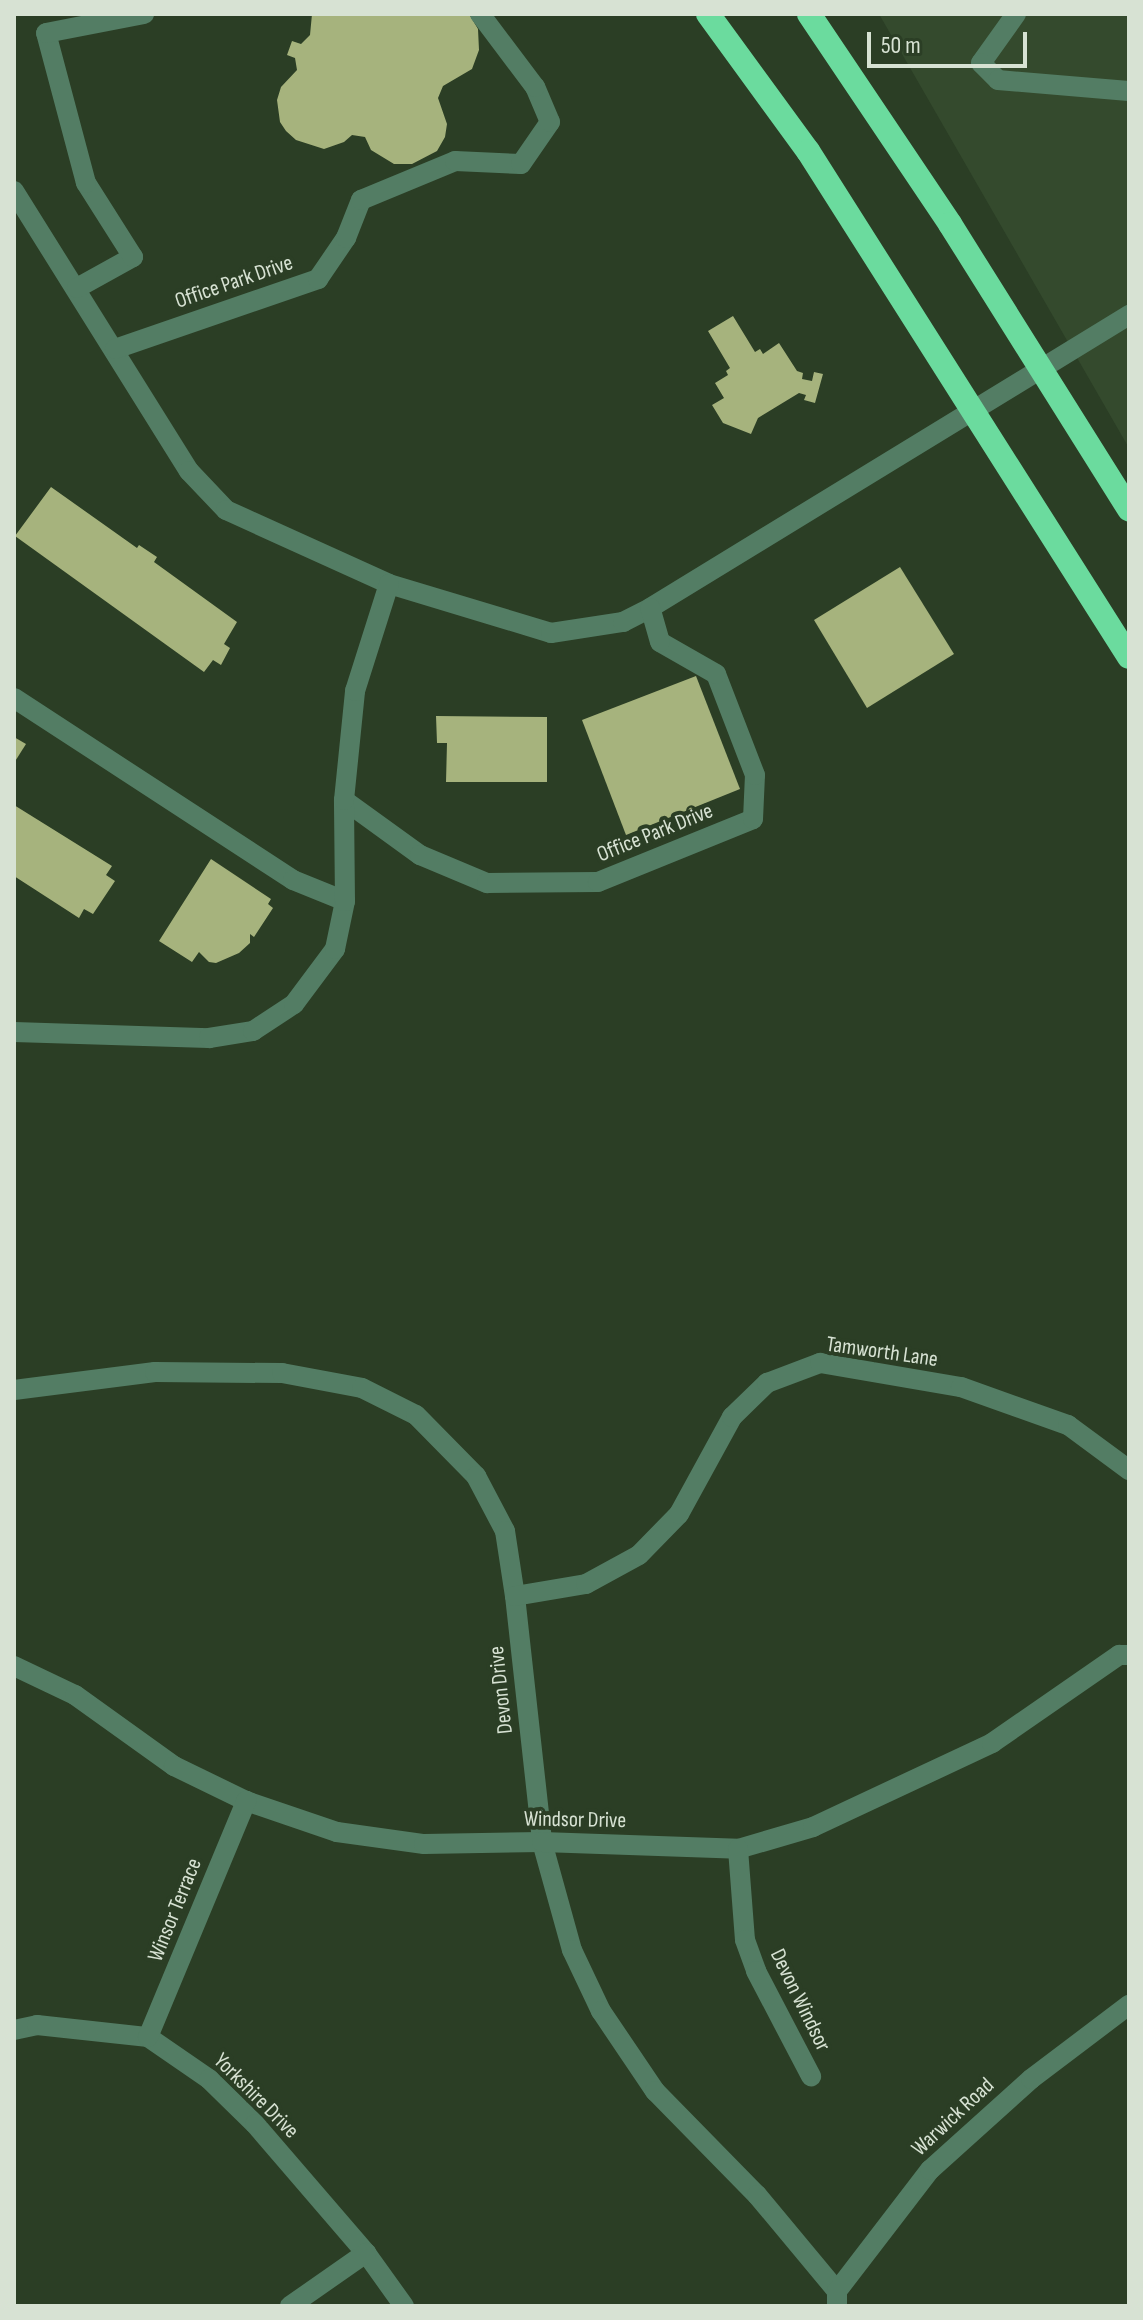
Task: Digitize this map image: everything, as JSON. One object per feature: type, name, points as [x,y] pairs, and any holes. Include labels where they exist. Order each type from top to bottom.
[{"type":"highway","points":[[708,14],[808,151],[950,373],[970,412],[1129,657]]},
{"type":"highway","points":[[809,14],[950,224],[1129,509]]},
{"type":"street","points":[[77,288],[133,257],[86,183],[46,33],[144,14]]},
{"type":"street","name":"Office Park Drive","points":[[115,349],[318,279],[346,238],[361,200],[455,161],[521,164],[550,122],[535,87],[480,14]]},
{"type":"street","points":[[1016,14],[981,63],[998,80],[1129,91]]},
{"type":"street","points":[[14,191],[189,471],[226,510],[389,584],[551,633],[623,622],[650,608],[1129,315]]},
{"type":"street","points":[[14,1032],[209,1038],[253,1031],[294,1004],[335,949],[345,901],[344,800],[355,691],[389,584]]},
{"type":"street","name":"Office Park Drive","points":[[344,800],[420,855],[487,883],[598,882],[753,819],[755,775],[716,674],[660,642],[650,608]]},
{"type":"street","points":[[14,698],[293,880],[345,901]]},
{"type":"street","name":"Tamworth Lane","points":[[515,1596],[586,1584],[639,1555],[679,1514],[732,1417],[767,1383],[820,1363],[975,1392],[1068,1425],[1129,1470]]},
{"type":"street","name":"Devon Drive","points":[[14,1390],[155,1372],[282,1373],[362,1388],[416,1415],[476,1476],[505,1531],[542,1842],[572,1950],[601,2011],[655,2091],[757,2195],[837,2299]]},
{"type":"street","name":"Windsor Drive","points":[[14,1666],[75,1695],[174,1766],[246,1801],[337,1832],[424,1844],[542,1842],[738,1849],[813,1827],[992,1743],[1119,1655],[1129,1655]]},
{"type":"street","name":"Winsor Terrace","points":[[148,2037],[246,1801]]},
{"type":"street","name":"Devon Windsor","points":[[738,1849],[745,1940],[756,1971],[811,2076]]},
{"type":"street","name":"Warwick Road","points":[[837,2299],[930,2170],[1031,2079],[1129,2005]]},
{"type":"street","name":"Yorkshire Drive","points":[[14,2030],[37,2025],[148,2037],[209,2079],[255,2124],[366,2253],[404,2306]]},
{"type":"street","points":[[290,2306],[366,2253]]},
{"type":"shaded area","points":[[879,14],[1129,14],[1129,448]]},
{"type":"building","points":[[312,14],[469,14],[478,29],[479,50],[472,69],[443,86],[438,98],[447,124],[445,137],[437,151],[412,164],[394,164],[371,150],[365,137],[352,135],[344,142],[324,149],[296,140],[286,131],[280,122],[277,100],[281,87],[297,70],[295,58],[287,55],[292,41],[301,44],[310,35]]},
{"type":"building","points":[[733,316],[755,352],[760,349],[763,354],[779,343],[797,371],[803,373],[802,379],[812,381],[814,372],[823,374],[815,403],[804,400],[806,395],[799,393],[758,418],[751,434],[723,423],[712,405],[724,398],[715,383],[728,375],[726,371],[730,368],[708,331]]},
{"type":"building","points":[[51,487],[137,548],[139,545],[157,557],[154,562],[237,622],[224,644],[230,648],[221,665],[213,660],[204,672],[15,536]]},
{"type":"building","points":[[900,567],[954,654],[867,708],[814,620]]},
{"type":"building","points":[[696,676],[740,789],[626,835],[582,720]]},
{"type":"building","points":[[436,716],[547,717],[547,782],[446,782],[447,743],[437,743]]},
{"type":"building","points":[[14,737],[26,744],[14,763]]},
{"type":"building","points":[[14,805],[112,866],[106,875],[115,881],[93,914],[84,909],[79,918],[14,876]]},
{"type":"building","points":[[211,859],[271,899],[268,904],[273,908],[254,937],[250,934],[250,943],[239,953],[216,963],[209,962],[199,952],[192,962],[159,941]]}]
